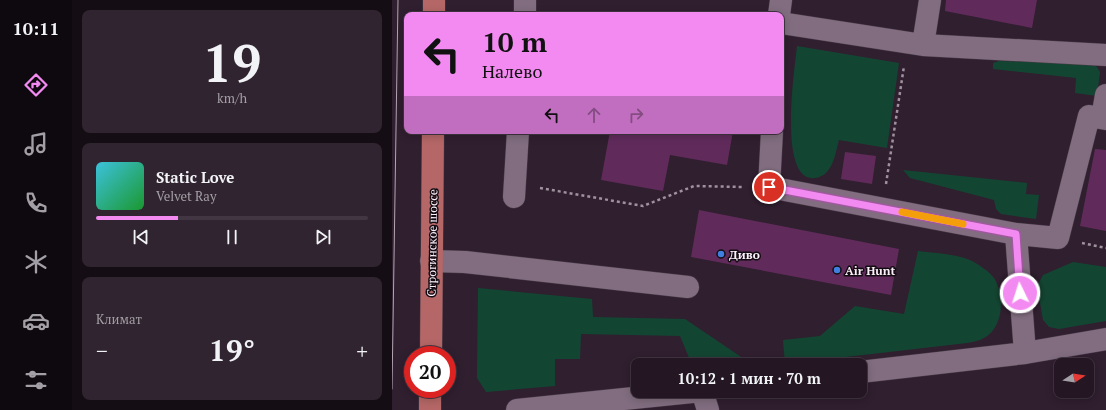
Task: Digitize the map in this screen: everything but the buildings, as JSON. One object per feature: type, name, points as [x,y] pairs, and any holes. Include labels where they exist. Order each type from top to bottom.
[{"type":"main road","points":[[434,0],[434,12]]},
{"type":"main road","name":"Строгинское шоссе","points":[[431,346],[433,134]]},
{"type":"main road","points":[[430,398],[430,410]]},
{"type":"lane","points":[[525,0],[525,12]]},
{"type":"lane","points":[[779,12],[781,0]]},
{"type":"lane","points":[[915,43],[930,0]]},
{"type":"lane","points":[[784,23],[915,43],[1106,55]]},
{"type":"lane","points":[[772,134],[769,187],[1016,234],[1058,238],[1090,116],[1104,118],[1106,95]]},
{"type":"lane","points":[[514,191],[518,134]]},
{"type":"lane","points":[[1016,234],[1025,353]]},
{"type":"lane","points":[[431,261],[466,262],[688,287]]},
{"type":"lane","points":[[867,371],[1025,353],[1106,339]]},
{"type":"lane","points":[[517,410],[636,398]]},
{"type":"lane","points":[[705,398],[708,410]]},
{"type":"path","points":[[883,209],[915,43]]},
{"type":"path","points":[[514,191],[643,206],[694,186],[769,187]]},
{"type":"green space","points":[[797,46],[899,63],[887,148],[839,140],[832,164],[826,173],[815,178],[803,175],[796,162],[792,144],[792,98]]},
{"type":"green space","points":[[999,61],[1091,63],[1097,67],[1100,72],[1097,96],[1075,93],[1076,78],[993,69],[993,63]]},
{"type":"green space","points":[[903,170],[1027,183],[1026,194],[1039,195],[1036,219],[1001,214],[996,209],[994,200],[910,178]]},
{"type":"green space","points":[[918,251],[953,255],[972,261],[992,275],[998,285],[1001,302],[999,319],[991,333],[982,339],[967,343],[837,358],[784,358],[783,340],[820,336],[855,306],[904,314]]},
{"type":"green space","points":[[1073,262],[1106,267],[1106,321],[1059,329],[1049,327],[1043,320],[1037,286],[1043,275]]},
{"type":"green space","points":[[478,288],[592,299],[593,317],[685,319],[743,358],[689,358],[680,336],[581,334],[580,359],[555,359],[555,386],[486,392],[477,378]]},
{"type":"tram line","points":[[392,389],[398,0]]},
{"type":"slow traffic","points":[[902,212],[963,224]]},
{"type":"place","name":"Диво","points":[[721,254]]},
{"type":"place","name":"Air Hunt","points":[[837,270]]},
{"type":"route","points":[[769,187],[1016,234],[1020,293]]}]
